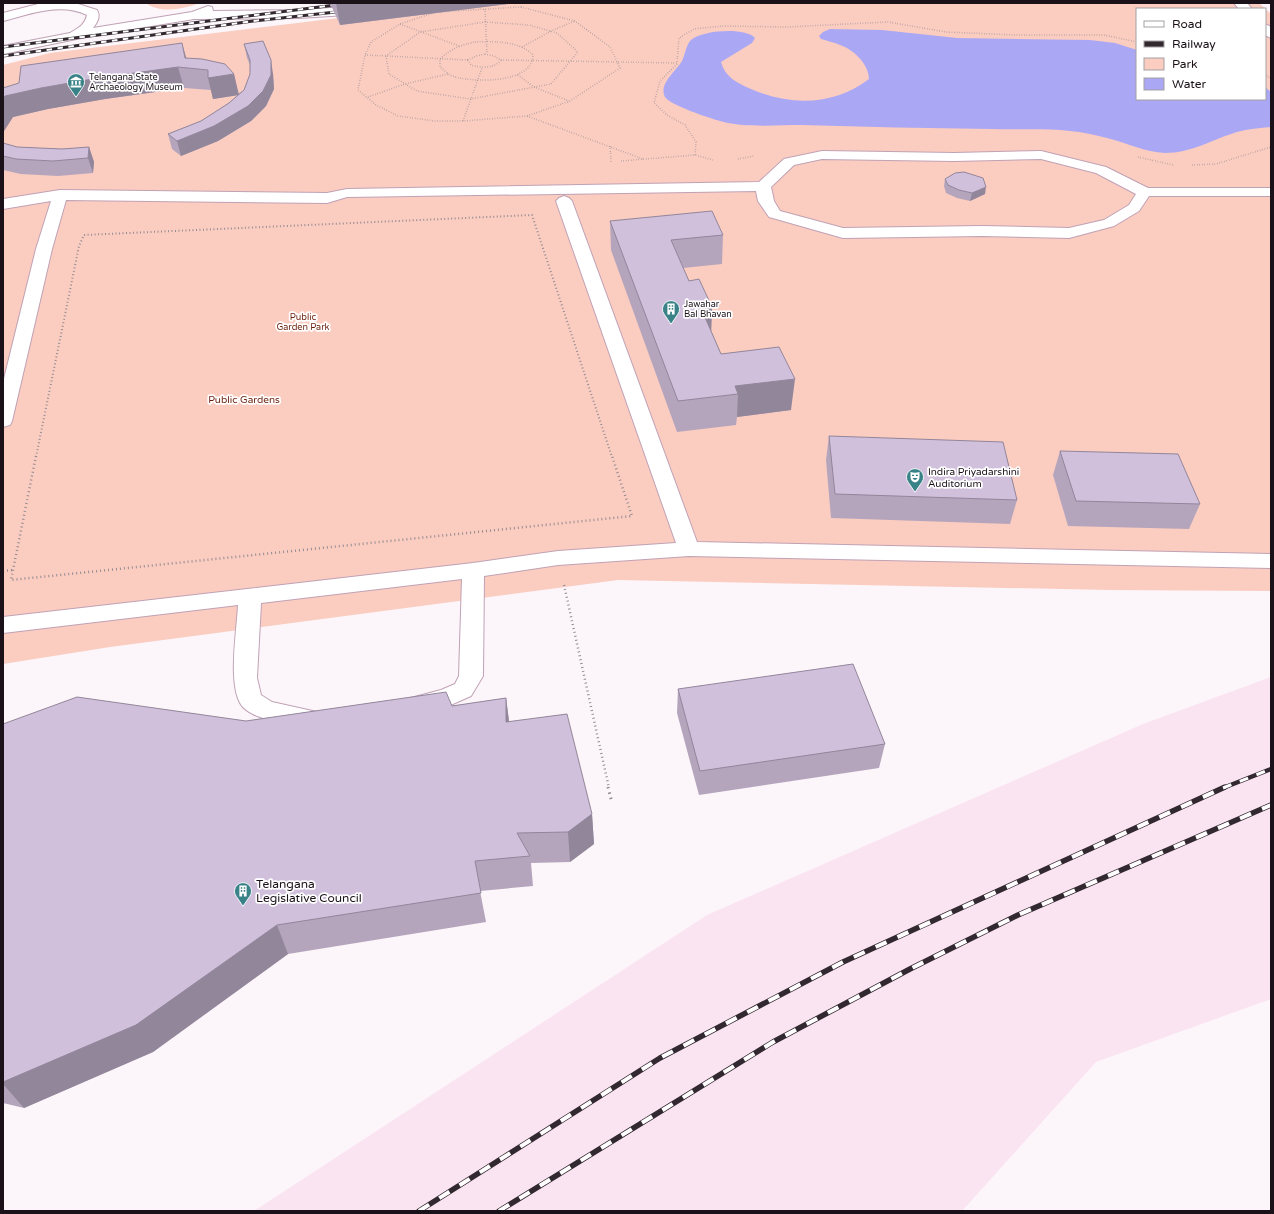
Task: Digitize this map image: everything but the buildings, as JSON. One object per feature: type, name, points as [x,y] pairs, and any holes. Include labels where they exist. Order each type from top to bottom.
[{"type":"main road","points":[[3,17],[58,3]]},
{"type":"main road","points":[[194,15],[226,3]]},
{"type":"main road","points":[[43,7],[64,5],[76,6],[82,7],[93,13],[93,20],[86,29],[73,36]]},
{"type":"main road","points":[[106,9],[126,19],[157,21]]},
{"type":"main road","points":[[3,50],[194,15],[298,14],[374,9]]},
{"type":"main road","points":[[751,201],[765,193],[789,162],[822,155],[954,157],[1041,155],[1101,170],[1145,192],[1271,192]]},
{"type":"main road","points":[[765,193],[774,214],[843,233],[982,231],[1069,233],[1109,223],[1134,208],[1145,192]]},
{"type":"main road","points":[[3,204],[60,195],[327,198],[347,193],[765,193]]},
{"type":"main road","points":[[3,421],[44,249],[60,195]]},
{"type":"main road","points":[[327,198],[345,205],[376,207],[564,201],[727,201]]},
{"type":"main road","points":[[564,201],[689,549]]},
{"type":"main road","points":[[3,625],[473,570],[558,558],[689,549],[1271,560]]},
{"type":"main road","points":[[401,708],[446,698],[463,690],[471,676],[473,570]]},
{"type":"main road","points":[[250,595],[245,678],[251,700],[266,710],[325,723]]},
{"type":"path","points":[[522,7],[575,21],[610,47],[620,68],[570,101],[527,116],[463,121],[435,121],[398,116],[376,105],[358,90],[365,55],[371,42],[400,24],[436,12],[485,9],[522,7]]},
{"type":"path","points":[[485,9],[487,54]]},
{"type":"path","points":[[522,47],[551,31],[575,21]]},
{"type":"path","points":[[485,22],[529,25],[551,31],[557,33],[578,52],[551,84],[470,99],[417,91],[388,74],[386,56],[420,32],[485,22]]},
{"type":"path","points":[[695,155],[696,142],[685,126],[667,115],[654,103],[660,81],[677,63],[679,38],[694,29],[724,26],[793,27],[888,22],[946,32],[1015,35],[1104,35],[1136,42]]},
{"type":"path","points":[[400,24],[460,46]]},
{"type":"path","points":[[486,41],[498,42],[522,47],[531,54],[533,60],[527,70],[518,75],[478,81],[464,79],[448,74],[440,67],[440,59],[447,51],[460,46],[486,41]]},
{"type":"path","points":[[365,55],[468,60],[475,55],[487,54],[497,56],[501,60],[677,63]]},
{"type":"path","points":[[468,60],[471,65],[482,68],[498,64],[501,60]]},
{"type":"path","points":[[463,121],[482,68]]},
{"type":"path","points":[[367,97],[405,84],[448,74]]},
{"type":"path","points":[[518,75],[534,87],[570,101]]},
{"type":"path","points":[[527,116],[643,159]]},
{"type":"path","points":[[611,162],[695,155],[714,160]]},
{"type":"path","points":[[532,215],[632,516],[11,580],[13,570],[79,246],[84,235],[532,215]]},
{"type":"path","points":[[558,558],[612,803]]},
{"type":"path","points":[[3,571],[13,570]]},
{"type":"shaded area","points":[[1271,677],[1271,999],[1096,1062],[962,1211],[254,1211],[707,915],[1143,724]]},
{"type":"green space","points":[[146,3],[200,3],[179,9],[165,9]]},
{"type":"green space","name":"Public Garden Park","points":[[462,3],[1259,3],[1264,8],[1136,8],[1136,100],[1266,100],[1266,9],[1271,14],[1271,591],[1110,590],[618,580],[110,647],[3,664],[3,65],[50,53]]},
{"type":"water","points":[[830,29],[882,30],[957,38],[1090,40],[1115,43],[1136,50],[1136,100],[1266,100],[1266,88],[1271,92],[1271,127],[1241,131],[1184,151],[1165,153],[1143,149],[1093,135],[1060,130],[739,125],[699,114],[674,104],[665,97],[664,87],[666,82],[682,61],[691,40],[704,34],[724,31],[743,32],[755,38],[752,43],[721,62],[725,72],[732,79],[766,95],[796,100],[827,99],[855,88],[869,79],[866,68],[859,58],[845,47],[821,39],[819,36],[823,32]]},
{"type":"railway","points":[[3,47],[351,3]]},
{"type":"railway","points":[[3,56],[253,21],[345,11]]},
{"type":"railway","points":[[1223,788],[1271,769]]},
{"type":"railway","points":[[419,1211],[660,1058],[843,962],[1225,787]]},
{"type":"railway","points":[[499,1211],[773,1042],[910,969],[1018,915],[1271,805]]},
{"type":"place","name":"Telangana State Archaeology Museum","points":[[76,97]]},
{"type":"place","name":"Jawahar Bal Bhavan","points":[[671,324]]},
{"type":"place","name":"Indira Priyadarshini Auditorium","points":[[915,492]]},
{"type":"place","name":"Telangana Legislative Council","points":[[243,906]]},
{"type":"park label","name":"Public Gardens","points":[[244,399]]}]
